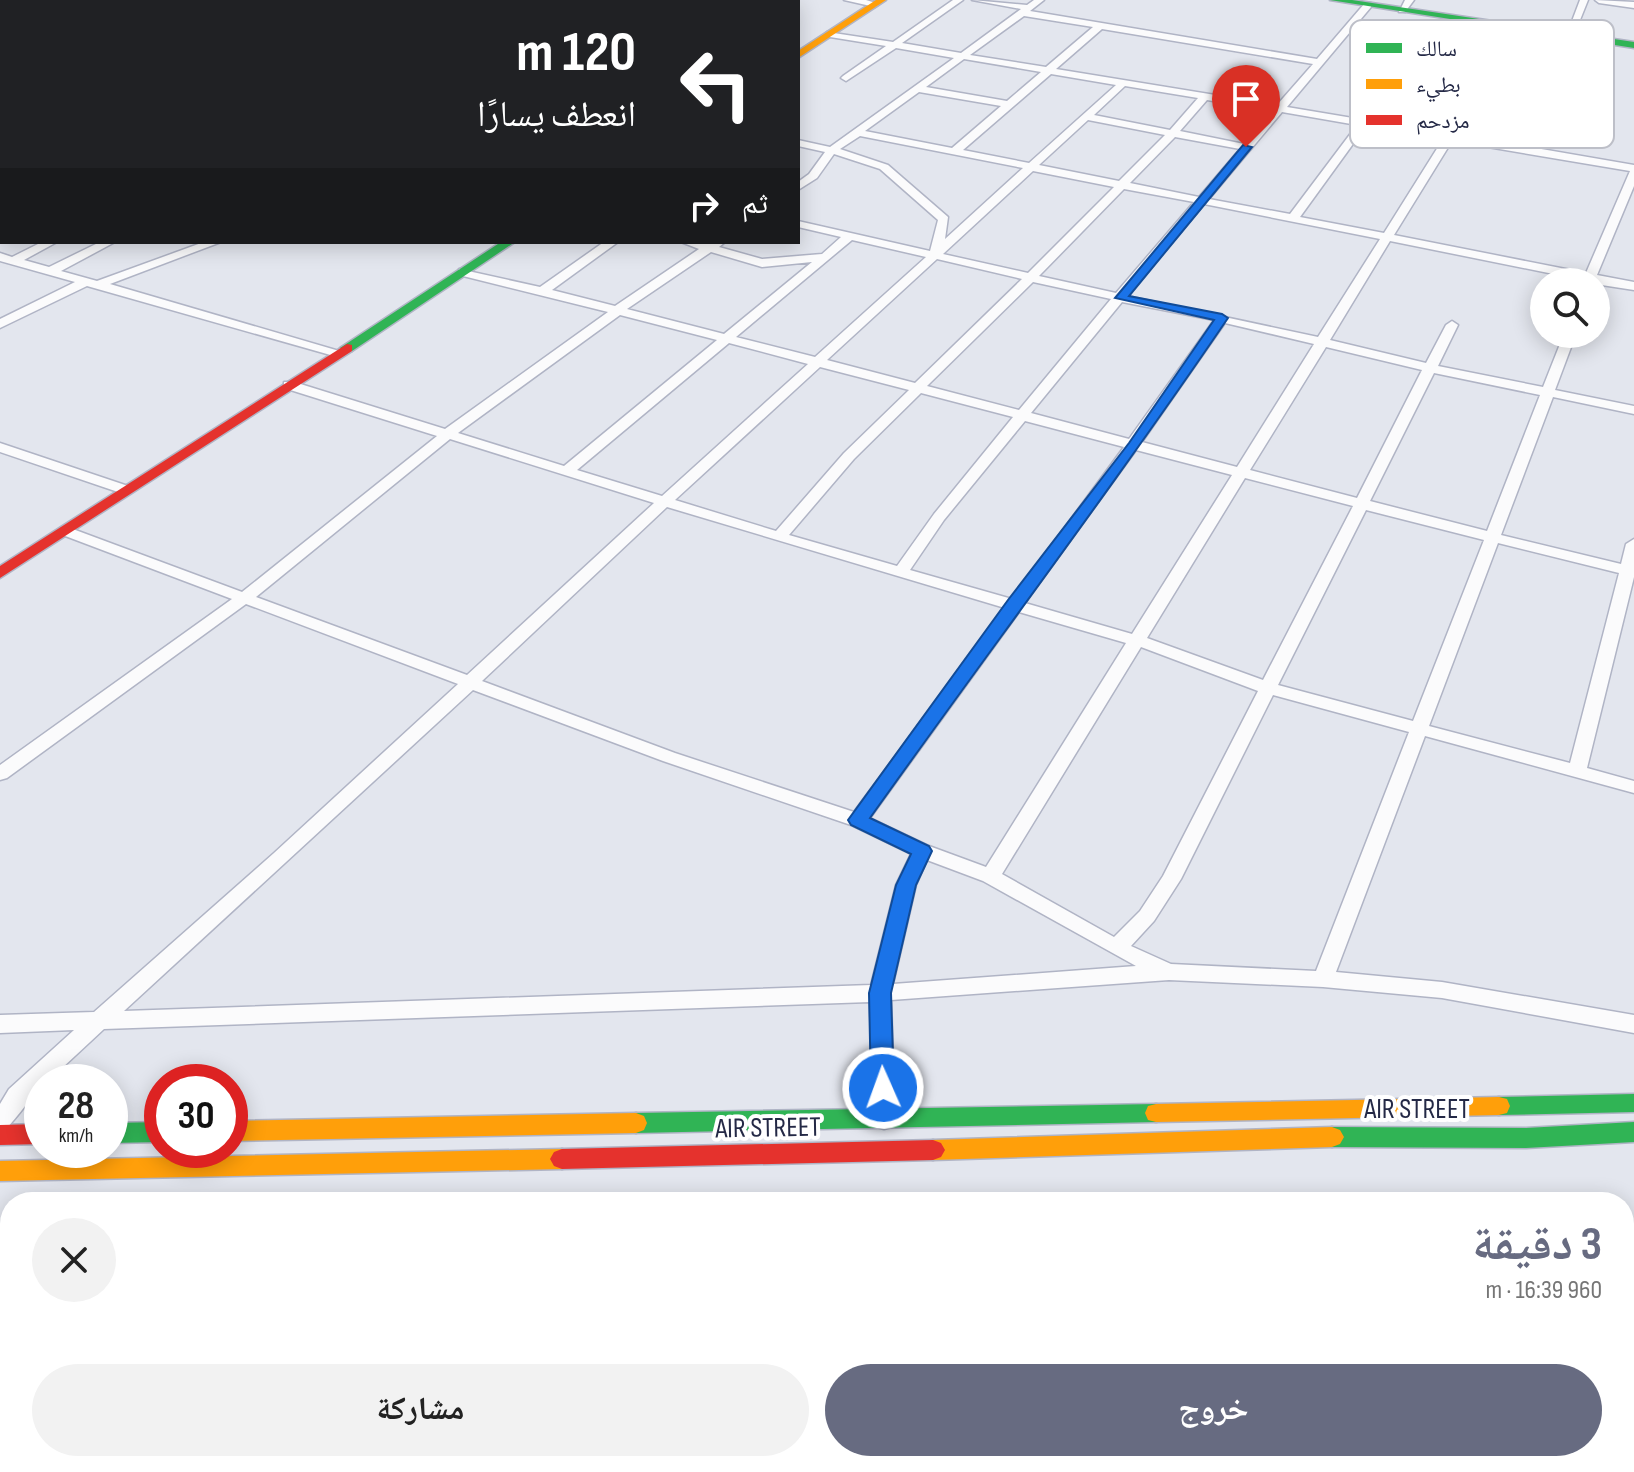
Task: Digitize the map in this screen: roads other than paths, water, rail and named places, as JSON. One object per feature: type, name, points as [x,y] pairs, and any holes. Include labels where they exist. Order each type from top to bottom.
[{"type":"main road","points":[[1334,0],[1368,5],[1406,5],[1503,20]]},
{"type":"main road","points":[[800,54],[879,2]]},
{"type":"main road","points":[[1614,40],[1634,43]]},
{"type":"main road","points":[[0,573],[503,244]]},
{"type":"main road","name":"AIR STREET","points":[[248,1131],[1634,1103]]},
{"type":"main road","name":"AIR STREET","points":[[0,1171],[859,1153],[1280,1137],[1526,1138],[1634,1132]]},
{"type":"main road","points":[[0,1135],[24,1134]]},
{"type":"street","points":[[848,0],[879,2]]},
{"type":"street","points":[[846,78],[959,0]]},
{"type":"street","points":[[976,0],[1100,26],[1321,62]]},
{"type":"street","points":[[800,186],[813,176],[832,150],[860,133],[1040,0]]},
{"type":"street","points":[[1571,20],[1584,0]]},
{"type":"street","points":[[1599,0],[1634,5]]},
{"type":"street","points":[[1356,20],[1368,5]]},
{"type":"street","points":[[954,152],[1100,26]]},
{"type":"street","points":[[901,571],[939,517],[1199,200],[1350,27]]},
{"type":"street","points":[[830,34],[1350,120]]},
{"type":"street","points":[[0,1123],[17,1096],[281,858],[664,502],[1123,83]]},
{"type":"street","points":[[919,89],[1009,104]]},
{"type":"street","points":[[779,537],[849,456],[921,388],[1122,185],[1204,97]]},
{"type":"street","points":[[1087,117],[1246,147]]},
{"type":"street","points":[[860,133],[1533,268]]},
{"type":"street","points":[[1293,218],[1350,141]]},
{"type":"street","points":[[800,143],[858,156],[894,174],[908,191],[944,219],[935,256]]},
{"type":"street","points":[[990,876],[1139,641],[1443,148]]},
{"type":"street","points":[[1517,148],[1634,170],[1594,268]]},
{"type":"street","points":[[800,224],[1222,318],[1429,368],[1634,410]]},
{"type":"street","points":[[567,471],[850,236]]},
{"type":"street","points":[[0,267],[7,259],[46,244]]},
{"type":"street","points":[[51,271],[105,244]]},
{"type":"street","points":[[0,324],[93,283],[209,244]]},
{"type":"street","points":[[543,291],[609,244]]},
{"type":"street","points":[[0,774],[244,598],[449,433],[715,245],[762,263],[826,257]]},
{"type":"street","points":[[7,259],[339,353]]},
{"type":"street","points":[[463,272],[1631,571]]},
{"type":"street","points":[[1610,283],[1634,286]]},
{"type":"street","points":[[858,820],[1013,604],[1134,446],[1222,318]]},
{"type":"street","points":[[1116,948],[1147,916],[1171,879],[1452,325]]},
{"type":"street","points":[[1323,979],[1565,348]]},
{"type":"street","points":[[289,385],[779,537],[1139,641],[1267,688],[1634,787]]},
{"type":"street","points":[[0,447],[126,490]]},
{"type":"street","points":[[65,531],[669,757],[858,820],[922,851],[990,876],[1116,948],[1169,972]]},
{"type":"street","points":[[1577,771],[1631,571],[1634,544]]},
{"type":"street","points":[[884,1120],[880,993],[906,885],[922,851]]},
{"type":"street","points":[[0,1024],[880,993],[1169,972],[1323,979],[1442,990],[1634,1024]]}]
